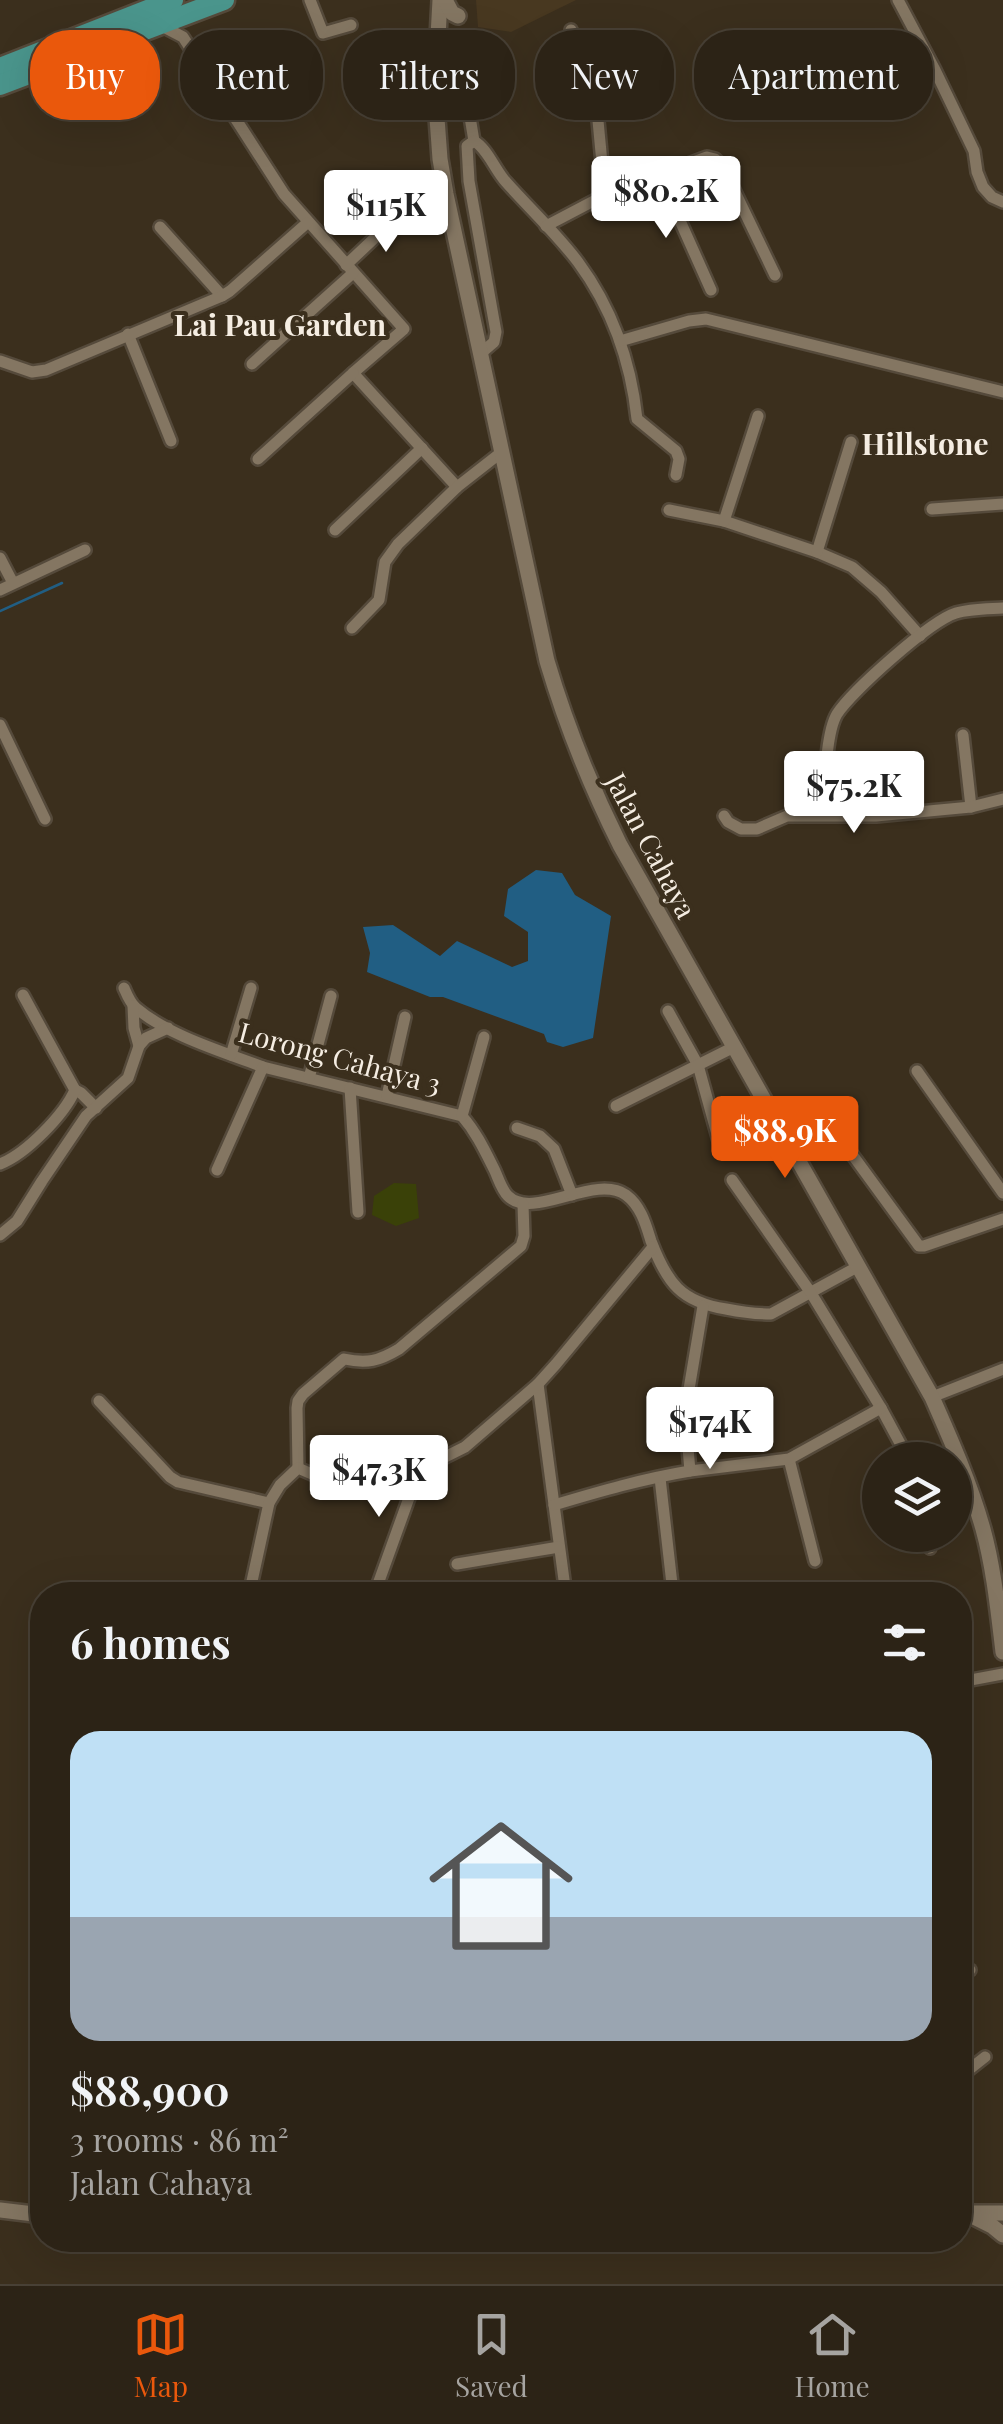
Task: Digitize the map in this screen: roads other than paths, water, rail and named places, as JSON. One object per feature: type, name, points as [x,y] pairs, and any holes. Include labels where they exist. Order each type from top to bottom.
[{"type":"highway","points":[[0,68],[180,7],[224,0]]},
{"type":"highway","points":[[0,85],[160,25],[180,7]]},
{"type":"street","points":[[310,0],[322,33],[351,25]]},
{"type":"street","points":[[442,0],[458,16]]},
{"type":"street","name":"Jalan Cahaya","points":[[442,0],[435,91],[449,210],[547,661],[578,754],[620,844],[932,1397],[962,1464],[983,1530],[996,1587],[1003,1652]]},
{"type":"street","points":[[898,0],[974,152],[983,187],[1003,202]]},
{"type":"street","points":[[160,25],[180,35]]},
{"type":"street","points":[[236,120],[284,194],[404,329],[258,459]]},
{"type":"street","points":[[471,120],[474,141],[482,146],[494,169],[578,262],[602,301],[633,382],[637,418],[676,451],[676,475]]},
{"type":"street","points":[[597,120],[604,195]]},
{"type":"street","points":[[474,141],[467,146],[468,181],[496,332],[494,342],[480,354]]},
{"type":"street","points":[[546,226],[604,195],[707,157],[723,166],[775,275]]},
{"type":"street","points":[[660,176],[711,290]]},
{"type":"street","points":[[252,364],[350,269],[398,216]]},
{"type":"street","points":[[0,361],[39,372],[222,296],[308,223]]},
{"type":"street","points":[[160,227],[222,296]]},
{"type":"street","points":[[620,341],[689,321],[706,320],[1003,392]]},
{"type":"street","points":[[128,334],[171,441]]},
{"type":"street","points":[[353,374],[458,487]]},
{"type":"street","points":[[724,521],[758,416]]},
{"type":"street","points":[[817,552],[851,442]]},
{"type":"street","points":[[335,530],[422,448]]},
{"type":"street","points":[[352,628],[379,600],[385,562],[393,551],[458,487],[503,451]]},
{"type":"street","points":[[932,510],[1003,504]]},
{"type":"street","points":[[670,510],[724,521],[852,568],[881,592],[920,636]]},
{"type":"street","points":[[0,590],[85,550]]},
{"type":"street","points":[[0,558],[13,584]]},
{"type":"street","points":[[823,815],[836,715],[875,674],[955,613],[1003,608]]},
{"type":"street","points":[[0,724],[45,818]]},
{"type":"street","points":[[963,735],[971,807]]},
{"type":"street","points":[[724,816],[740,829],[757,828],[787,816],[876,816],[971,807],[1003,799]]},
{"type":"street","points":[[124,988],[133,1006],[140,1046]]},
{"type":"street","points":[[231,1055],[250,988]]},
{"type":"street","points":[[23,995],[73,1095]]},
{"type":"street","points":[[309,1078],[331,996]]},
{"type":"street","name":"Lorong Cahaya 3","points":[[133,1006],[168,1028],[263,1067],[462,1116],[481,1142],[504,1190],[523,1204]]},
{"type":"street","points":[[668,1011],[698,1065],[720,1145]]},
{"type":"street","points":[[387,1096],[405,1017]]},
{"type":"street","points":[[0,1235],[17,1221],[91,1112],[128,1078],[146,1038],[168,1028]]},
{"type":"street","points":[[462,1116],[484,1037]]},
{"type":"street","points":[[616,1106],[734,1047]]},
{"type":"street","points":[[217,1170],[263,1067]]},
{"type":"street","points":[[917,1071],[1003,1193]]},
{"type":"street","points":[[350,1088],[358,1212]]},
{"type":"street","points":[[0,1164],[44,1131],[73,1095],[82,1093],[91,1112]]},
{"type":"street","points":[[517,1128],[540,1136],[554,1149],[572,1195]]},
{"type":"street","points":[[835,1132],[918,1246],[1003,1219]]},
{"type":"street","points":[[732,1180],[811,1293],[899,1442]]},
{"type":"street","points":[[252,1582],[269,1503],[280,1485],[298,1468],[298,1408],[303,1394],[344,1359],[364,1363],[399,1350],[521,1246],[523,1204],[608,1188],[622,1192],[634,1202],[676,1288],[704,1306],[772,1314],[859,1266]]},
{"type":"street","points":[[298,1468],[353,1492],[366,1491],[420,1470],[465,1446],[538,1384],[653,1247]]},
{"type":"street","points":[[690,1471],[685,1414],[704,1306]]},
{"type":"street","points":[[932,1397],[1003,1368]]},
{"type":"street","points":[[538,1384],[564,1582]]},
{"type":"street","points":[[99,1401],[178,1482],[269,1503]]},
{"type":"street","points":[[554,1505],[636,1480],[789,1460],[881,1408]]},
{"type":"street","points":[[789,1460],[815,1561]]},
{"type":"street","points":[[379,1582],[420,1470]]},
{"type":"street","points":[[660,1478],[672,1582]]},
{"type":"street","points":[[457,1564],[559,1547]]},
{"type":"street","points":[[972,1680],[1003,1674]]},
{"type":"street","points":[[972,2067],[984,2057]]},
{"type":"street","points":[[0,2210],[30,2214]]},
{"type":"street","points":[[972,2213],[1001,2211]]},
{"type":"street","points":[[972,2217],[1003,2235]]},
{"type":"water","points":[[536,870],[562,873],[575,895],[611,916],[593,1038],[563,1047],[547,1042],[544,1034],[367,972],[370,953],[363,927],[393,925],[440,956],[457,941],[512,967],[528,961],[528,932],[504,916],[508,889]]},
{"type":"waterway","points":[[0,611],[62,583]]},
{"type":"district","name":"Lai Pau Garden","points":[[280,324]]},
{"type":"district","name":"Hillstone","points":[[925,443]]}]
